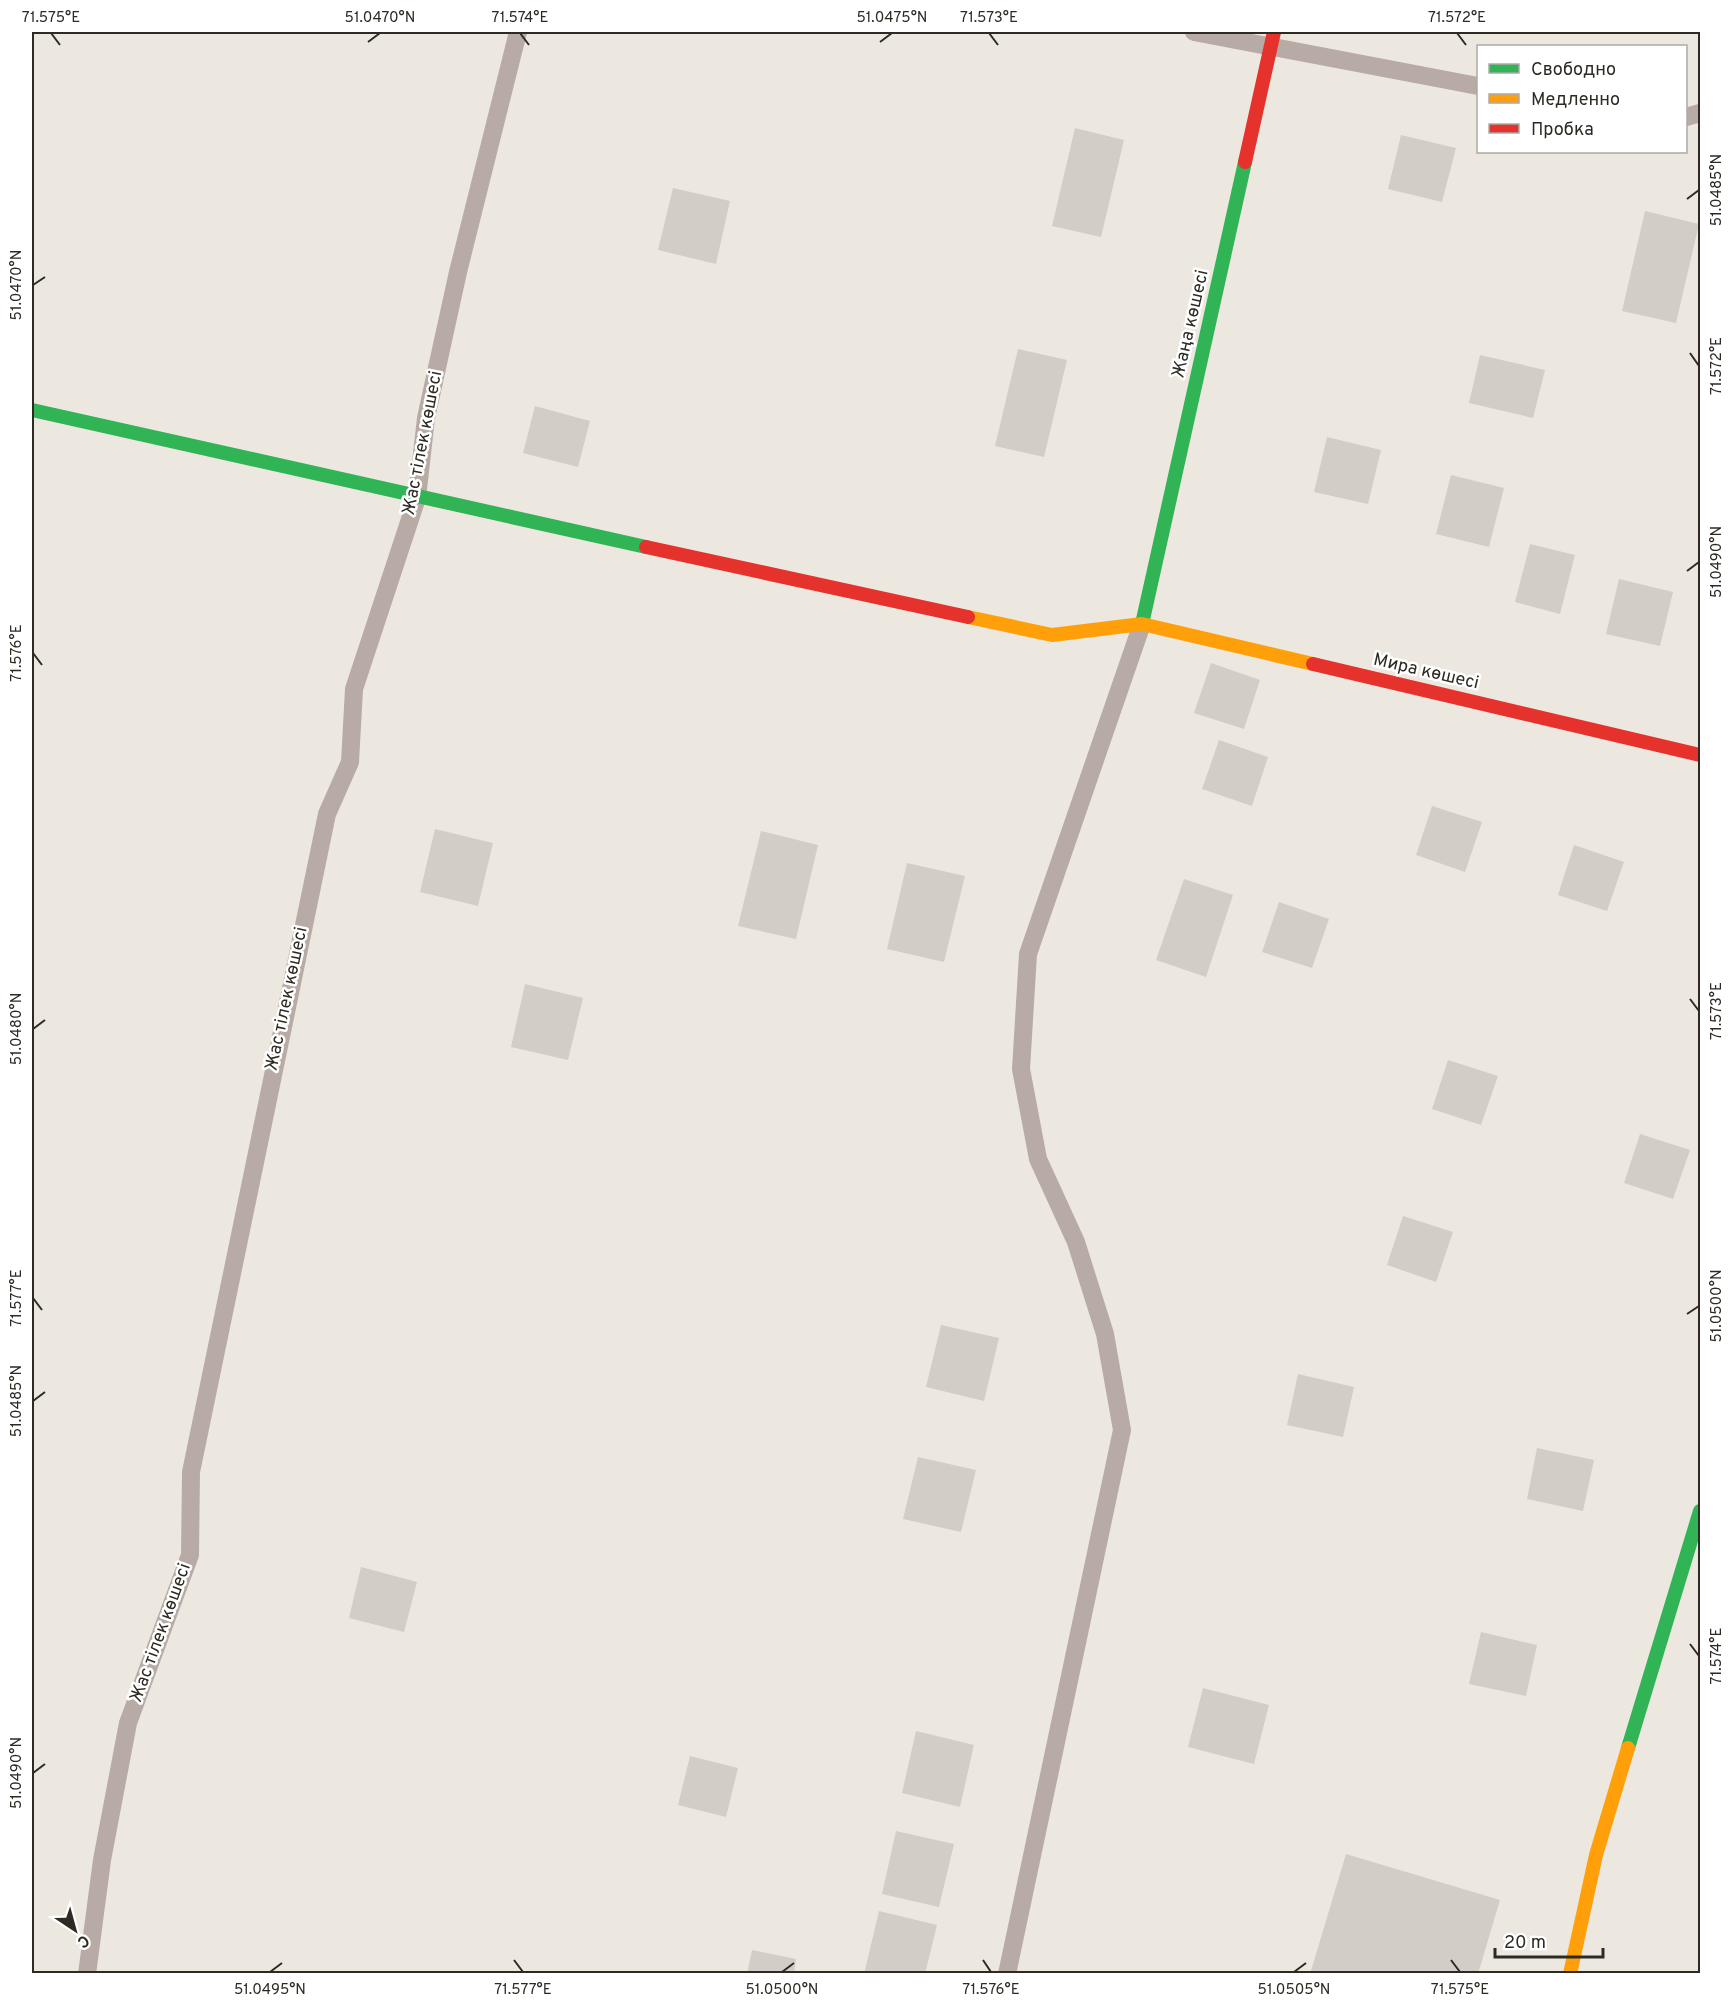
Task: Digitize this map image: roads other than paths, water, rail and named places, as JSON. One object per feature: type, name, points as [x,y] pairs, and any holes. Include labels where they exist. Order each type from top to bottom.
[{"type":"street","name":"Жаңа көшесі","points":[[1142,624],[1273,38]]},
{"type":"street","points":[[32,410],[417,498],[1052,635],[1142,624]]},
{"type":"street","name":"Мира көшесі","points":[[1142,624],[1701,755]]},
{"type":"street","points":[[1570,1974],[1596,1855],[1701,1511]]},
{"type":"lane","name":"Жас тілек көшесі","points":[[87,1974],[102,1860],[128,1723],[190,1555],[191,1472],[327,814],[350,762],[354,688],[417,498],[426,418],[470,225],[518,32]]},
{"type":"lane","points":[[1194,32],[1273,38],[1477,86]]},
{"type":"lane","points":[[1007,1974],[1122,1430],[1105,1334],[1076,1242],[1038,1160],[1021,1069],[1028,954],[1142,624]]}]
